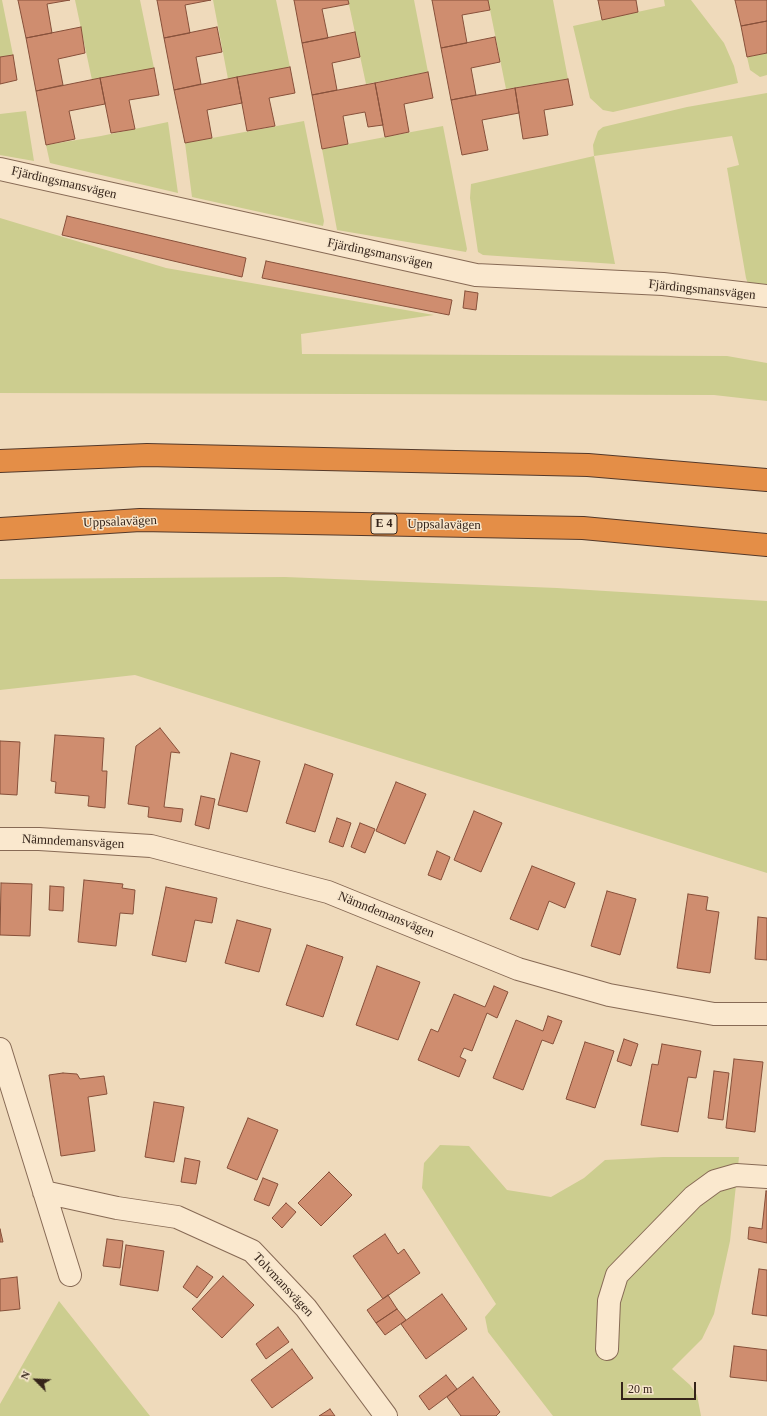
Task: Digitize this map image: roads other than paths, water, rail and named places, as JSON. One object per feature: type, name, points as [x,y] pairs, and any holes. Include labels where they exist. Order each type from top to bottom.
[{"type":"highway","points":[[0,461],[147,455],[588,465],[767,480]]},
{"type":"highway","name":"Uppsalavägen","points":[[0,529],[140,520],[575,528],[767,545]]},
{"type":"street","name":"Fjärdingsmansvägen","points":[[0,169],[476,275],[663,284],[767,296]]},
{"type":"street","name":"Nämndemansvägen","points":[[0,839],[40,839],[151,846],[328,892],[518,969],[609,995],[714,1014],[767,1014]]},
{"type":"street","points":[[0,1049],[70,1275]]},
{"type":"street","points":[[607,1349],[609,1301],[617,1275],[693,1197],[715,1181],[736,1175],[767,1176]]},
{"type":"street","name":"Tolvmansvägen","points":[[44,1192],[117,1208],[176,1217],[252,1251],[306,1308],[386,1416]]}]
